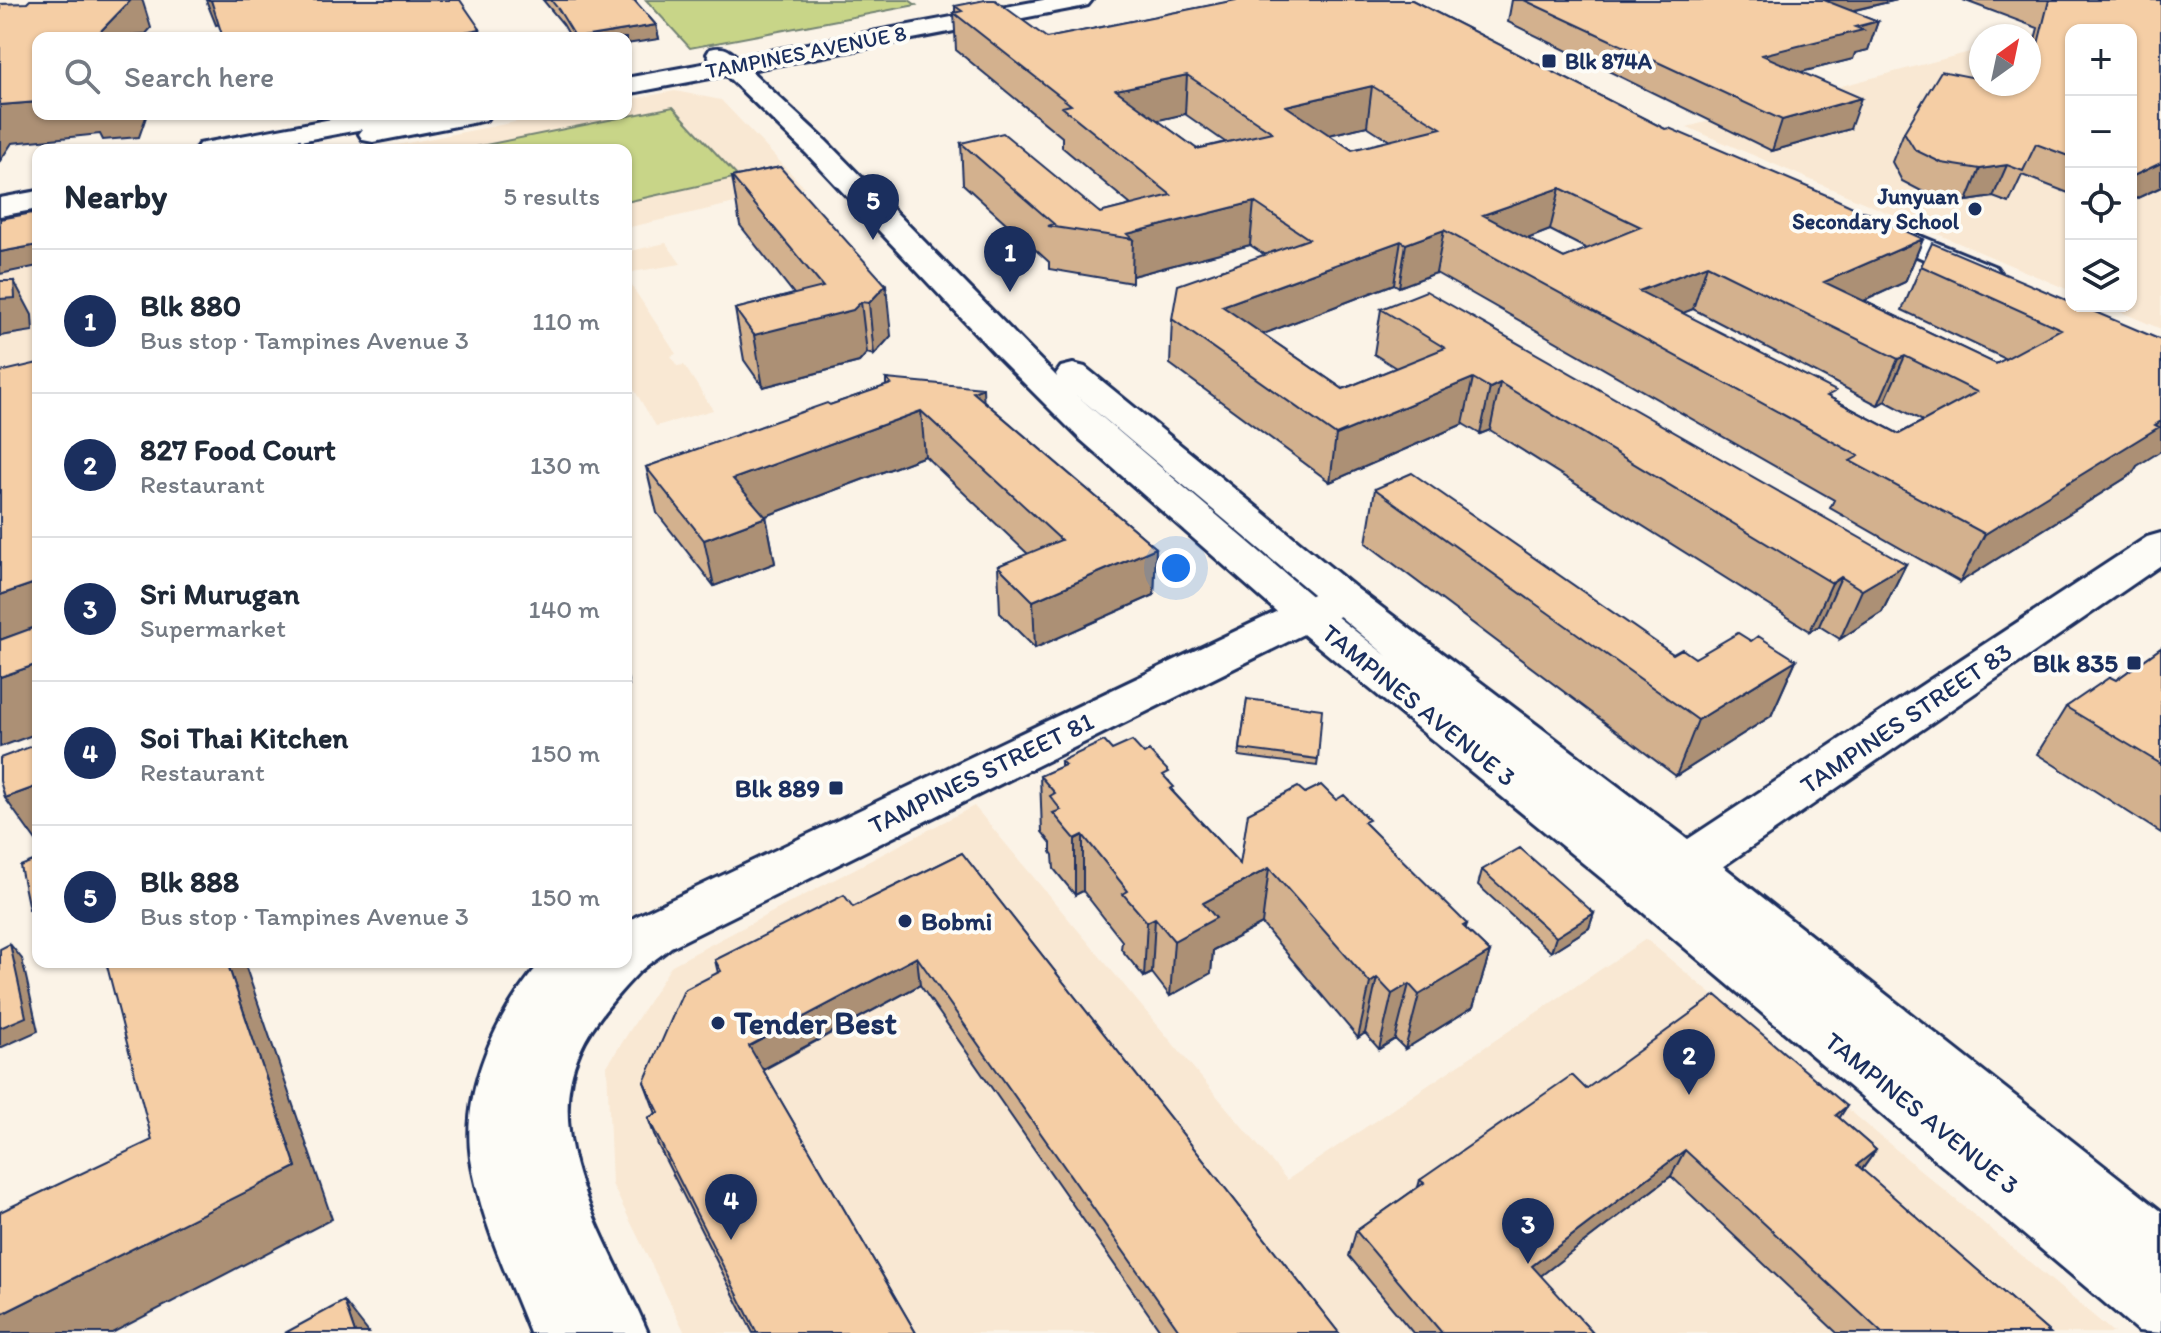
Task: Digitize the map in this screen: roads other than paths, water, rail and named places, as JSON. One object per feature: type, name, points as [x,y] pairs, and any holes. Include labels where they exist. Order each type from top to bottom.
[{"type":"street","name":"TAMPINES AVENUE 8","points":[[632,84],[1003,0]]},
{"type":"street","name":"TAMPINES AVENUE 8","points":[[632,72],[738,58],[1080,0]]},
{"type":"street","name":"TAMPINES AVENUE 3","points":[[738,58],[1315,599],[1669,878],[2161,1250]]},
{"type":"street","points":[[241,144],[369,120]]},
{"type":"street","points":[[323,144],[446,120]]},
{"type":"street","points":[[0,189],[32,183]]},
{"type":"street","points":[[0,207],[32,201]]},
{"type":"street","points":[[1833,208],[2016,288]]},
{"type":"street","name":"TAMPINES STREET 83","points":[[1669,878],[2161,546]]},
{"type":"street","name":"TAMPINES STREET 81","points":[[632,915],[1315,599]]},
{"type":"street","name":"TAMPINES STREET 81","points":[[632,949],[653,932],[1315,599]]},
{"type":"street","name":"TAMPINES AVENUE 3","points":[[1669,878],[2161,1308]]},
{"type":"street","points":[[562,1333],[517,1219],[500,1157],[502,1089],[520,1035],[554,983],[569,968]]},
{"type":"street","points":[[611,968],[584,996],[556,1040],[541,1085],[541,1144],[556,1198],[616,1333]]},
{"type":"place","name":"Blk 874A","points":[[1549,61]]},
{"type":"place","name":"Junyuan Secondary School","points":[[1975,209]]},
{"type":"place","name":"Blk 888","points":[[873,240]]},
{"type":"place","name":"Blk 880","points":[[1010,292]]},
{"type":"place","name":"Blk 835","points":[[2134,663]]},
{"type":"place","name":"Blk 889","points":[[836,788]]},
{"type":"place","name":"Bobmi","points":[[905,921]]},
{"type":"place","name":"Tender Best","points":[[718,1023]]},
{"type":"place","name":"827 Food Court","points":[[1689,1095]]},
{"type":"place","name":"Soi Thai Kitchen","points":[[731,1240]]},
{"type":"place","name":"Sri Murugan","points":[[1528,1264]]}]
